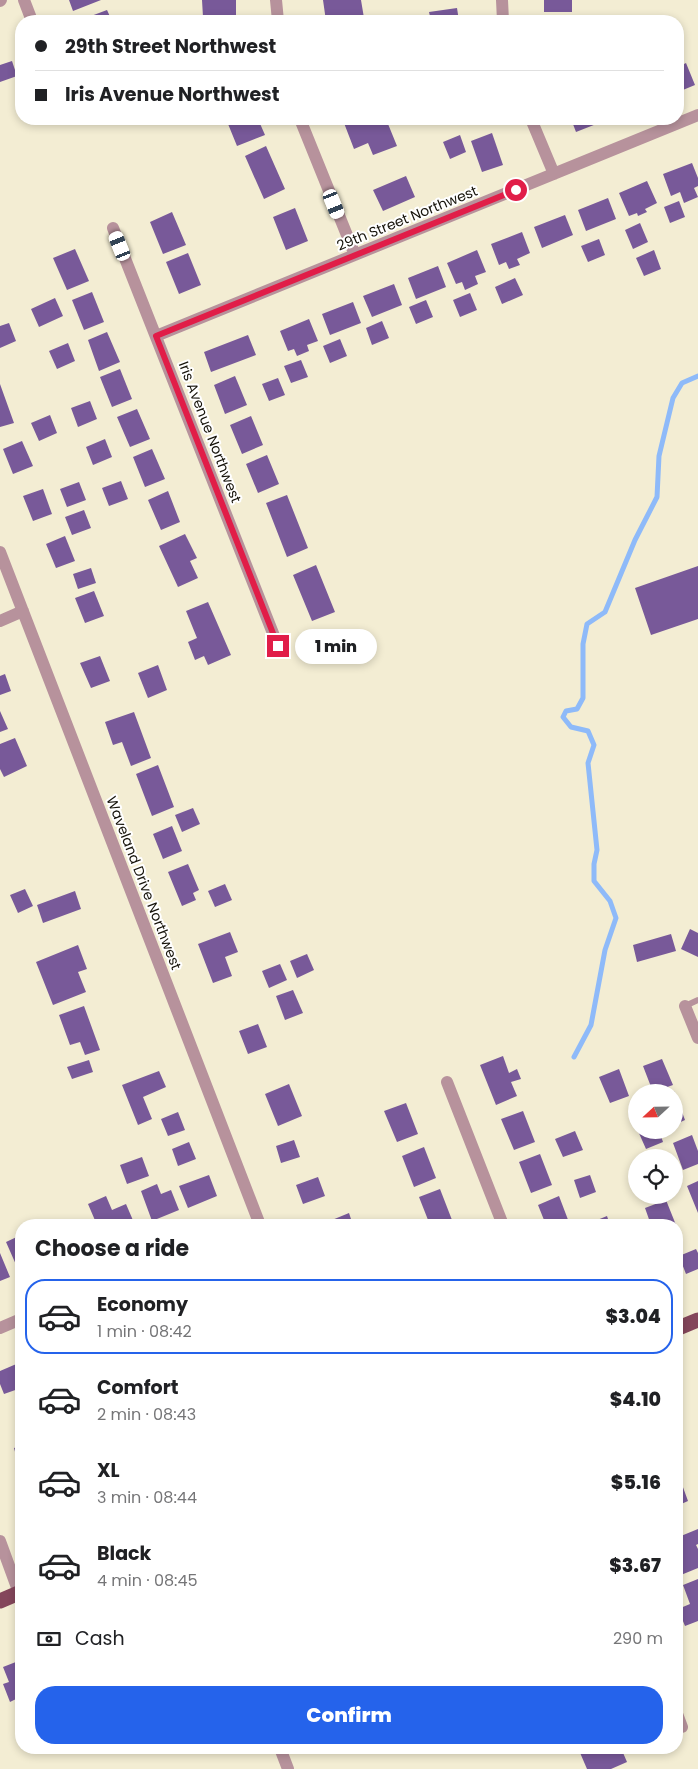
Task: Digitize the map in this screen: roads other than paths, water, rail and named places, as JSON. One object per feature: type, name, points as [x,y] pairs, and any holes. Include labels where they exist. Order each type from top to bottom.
[{"type":"main road","points":[[683,1326],[698,1320]]},
{"type":"main road","points":[[0,1601],[15,1595]]},
{"type":"street","points":[[24,0],[30,15]]},
{"type":"street","points":[[276,0],[277,15]]},
{"type":"street","points":[[502,0],[503,15]]},
{"type":"street","name":"29th Street Northwest","points":[[684,121],[698,115]]},
{"type":"street","points":[[302,125],[354,255]]},
{"type":"street","points":[[534,125],[554,174]]},
{"type":"street","name":"29th Street Northwest","points":[[156,336],[674,125]]},
{"type":"street","name":"Iris Avenue Northwest","points":[[113,228],[278,646]]},
{"type":"street","name":"Waveland Drive Northwest","points":[[0,552],[258,1219]]},
{"type":"street","points":[[0,621],[23,611]]},
{"type":"street","points":[[686,1006],[698,1038]]},
{"type":"street","points":[[447,1082],[501,1219]]},
{"type":"street","points":[[0,1328],[15,1322]]},
{"type":"street","points":[[0,1541],[15,1580]]},
{"type":"street","points":[[282,1754],[288,1769]]},
{"type":"lane","points":[[686,1006],[698,1000]]},
{"type":"waterway","points":[[574,1057],[591,1025],[605,950],[616,918],[610,901],[594,881],[594,864],[597,850],[588,763],[594,745],[588,731],[571,727],[563,717],[566,711],[577,709],[583,698],[583,644],[587,624],[605,612],[635,540],[657,497],[659,456],[673,398],[682,383],[698,376]]}]
